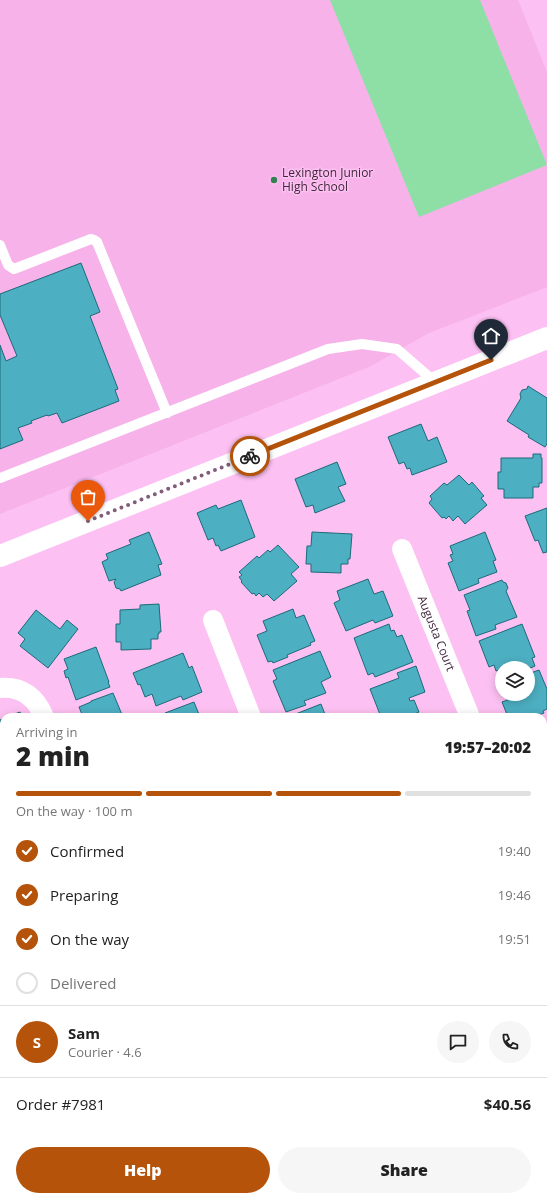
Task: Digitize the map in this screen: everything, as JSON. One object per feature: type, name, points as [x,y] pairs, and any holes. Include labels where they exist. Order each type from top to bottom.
[{"type":"main road","points":[[0,556],[547,338]]},
{"type":"street","name":"Augusta Court","points":[[402,549],[468,713]]},
{"type":"street","points":[[213,620],[250,713]]},
{"type":"street","points":[[7,688],[22,691],[30,696],[43,713]]},
{"type":"lane","points":[[0,245],[8,265],[14,269],[91,239],[97,242],[167,413]]},
{"type":"lane","points":[[0,478],[328,349],[362,344],[397,349],[435,382]]},
{"type":"shaded area","name":"Lexington Junior High School","points":[[0,0],[518,0],[547,72],[547,287],[429,333],[369,367],[0,514]]},
{"type":"green space","points":[[330,0],[480,0],[547,165],[419,217]]},
{"type":"building","points":[[81,263],[100,312],[90,316],[118,389],[115,390],[119,401],[62,423],[57,413],[31,421],[32,423],[18,428],[23,440],[0,449],[0,345],[6,361],[17,356],[0,315],[0,294]]},
{"type":"building","points":[[528,386],[547,398],[547,444],[545,447],[528,437],[529,435],[507,421],[521,398],[520,394],[522,390],[527,389]]},
{"type":"building","points":[[421,424],[428,441],[437,437],[447,462],[412,475],[410,468],[407,469],[404,462],[399,464],[388,437]]},
{"type":"building","points":[[533,454],[541,454],[542,483],[539,483],[539,487],[533,487],[533,498],[504,498],[504,489],[498,489],[498,472],[501,472],[501,458],[533,458]]},
{"type":"building","points":[[337,462],[346,484],[338,487],[345,501],[315,513],[313,505],[306,507],[295,479]]},
{"type":"building","points":[[459,475],[469,485],[472,482],[484,496],[481,498],[487,505],[465,524],[458,516],[453,521],[449,516],[446,519],[444,517],[442,518],[429,503],[432,499],[430,496],[444,483],[447,485]]},
{"type":"building","points":[[241,500],[255,537],[221,551],[218,545],[216,546],[213,538],[208,540],[197,513],[216,505],[218,509]]},
{"type":"building","points":[[547,508],[547,552],[543,553],[538,540],[535,541],[525,516]]},
{"type":"building","points":[[149,532],[162,564],[158,565],[161,575],[121,591],[120,589],[116,588],[114,582],[116,579],[109,581],[102,562],[108,559],[106,554],[131,544],[129,540]]},
{"type":"building","points":[[312,532],[352,534],[350,559],[348,559],[348,564],[341,564],[341,573],[311,572],[311,564],[306,564],[307,546],[311,546]]},
{"type":"building","points":[[485,532],[496,560],[493,561],[497,572],[478,579],[479,583],[459,591],[448,563],[453,561],[450,555],[453,554],[450,546]]},
{"type":"building","points":[[278,545],[299,567],[291,574],[297,581],[274,601],[267,594],[263,597],[259,593],[256,596],[254,593],[252,594],[241,582],[242,581],[239,577],[242,575],[239,572],[257,556],[259,558],[268,550],[270,552]]},
{"type":"building","points":[[368,579],[374,594],[383,591],[393,616],[375,623],[373,620],[346,631],[334,603],[340,600],[337,591]]},
{"type":"building","points":[[502,580],[506,583],[508,588],[506,591],[517,617],[495,625],[496,629],[476,636],[467,611],[470,610],[464,595]]},
{"type":"building","points":[[159,604],[161,632],[158,634],[158,639],[151,639],[151,649],[121,650],[121,642],[116,642],[116,624],[120,624],[120,610],[140,609],[140,605]]},
{"type":"building","points":[[293,609],[296,618],[304,615],[315,641],[310,643],[311,645],[287,655],[288,657],[273,663],[272,661],[268,662],[257,635],[267,631],[263,621]]},
{"type":"building","points":[[36,610],[60,629],[67,620],[78,629],[48,668],[20,646],[25,639],[18,633]]},
{"type":"building","points":[[389,624],[391,631],[394,630],[397,637],[402,635],[413,662],[375,677],[373,673],[368,675],[354,638]]},
{"type":"building","points":[[522,624],[535,657],[532,658],[533,661],[495,661],[495,668],[494,665],[489,667],[479,641]]},
{"type":"building","points":[[96,647],[110,687],[76,700],[68,677],[66,678],[64,671],[68,669],[64,659]]},
{"type":"building","points":[[320,651],[331,677],[321,682],[326,693],[304,701],[306,705],[286,712],[273,681],[277,679],[273,670]]},
{"type":"building","points":[[183,653],[189,668],[192,666],[202,692],[183,700],[181,696],[156,706],[152,694],[145,697],[140,684],[138,685],[133,673]]},
{"type":"building","points":[[416,666],[425,692],[409,698],[410,701],[414,700],[419,712],[379,713],[370,689],[399,678],[397,673]]},
{"type":"building","points":[[539,670],[547,689],[547,709],[543,711],[544,713],[506,713],[502,702],[535,701],[535,671]]},
{"type":"building","points":[[113,693],[121,713],[81,713],[79,707]]},
{"type":"building","points":[[194,702],[198,713],[165,713]]},
{"type":"building","points":[[321,704],[324,713],[298,713]]},
{"type":"way so far","points":[[88,521],[250,456]]},
{"type":"place","name":"Lexington Junior High School","points":[[274,180]]},
{"type":"route","points":[[250,456],[491,360]]}]
